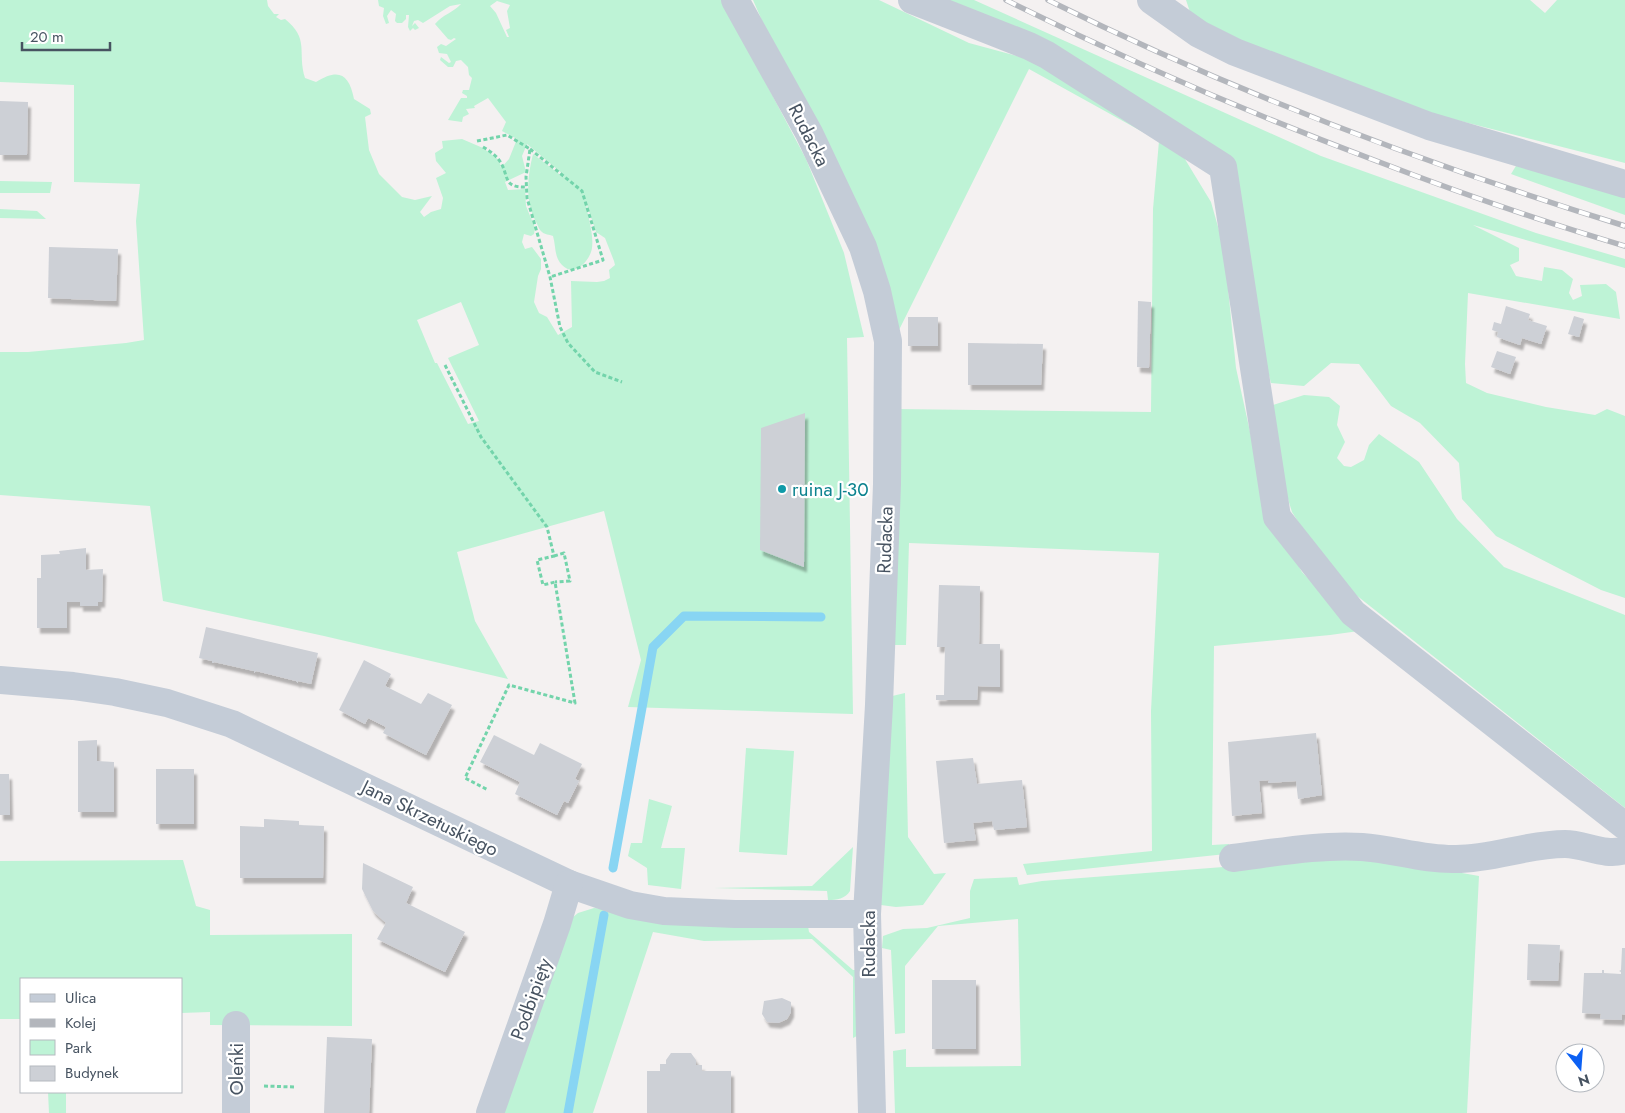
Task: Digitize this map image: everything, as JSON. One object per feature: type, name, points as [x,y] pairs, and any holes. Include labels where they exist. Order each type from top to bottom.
[{"type":"street","name":"Rudacka","points":[[735,0],[812,140],[859,240],[871,270],[888,341],[886,503],[879,705],[867,914],[872,1113]]},
{"type":"street","points":[[912,0],[1029,46],[1046,55],[1223,166],[1277,517],[1353,613],[1625,826]]},
{"type":"street","points":[[1151,0],[1199,34],[1235,52],[1429,126],[1625,184]]},
{"type":"street","name":"Jana Skrzetuskiego","points":[[0,680],[115,692],[167,703],[232,724],[569,884],[630,905],[664,911],[735,914],[867,914]]},
{"type":"street","points":[[1233,858],[1340,846],[1377,848],[1454,860],[1566,844],[1604,851],[1617,852],[1625,850]]},
{"type":"street","name":"Podbipięty","points":[[490,1113],[557,924],[569,884]]},
{"type":"street","name":"Oleńki","points":[[236,1025],[236,1113]]},
{"type":"path","points":[[478,141],[507,135],[530,149],[582,192],[603,260],[550,277]]},
{"type":"path","points":[[483,146],[497,157],[502,164],[509,183],[520,187],[526,186]]},
{"type":"path","points":[[530,149],[526,186],[527,198],[550,277],[560,327],[568,343],[595,372],[622,382]]},
{"type":"path","points":[[445,365],[481,437],[548,528],[554,556]]},
{"type":"path","points":[[564,553],[570,581],[543,585],[537,560],[554,556],[564,553]]},
{"type":"path","points":[[488,790],[465,778],[509,685],[574,703],[555,582]]},
{"type":"green space","points":[[0,0],[267,0],[268,6],[274,14],[279,14],[276,17],[281,20],[285,19],[298,33],[305,78],[316,82],[331,75],[342,76],[349,84],[354,99],[370,109],[371,114],[365,117],[369,150],[379,174],[402,197],[415,200],[432,196],[420,212],[424,217],[431,212],[441,209],[443,198],[436,178],[446,173],[436,161],[435,153],[443,148],[442,141],[462,139],[483,148],[499,160],[501,168],[509,159],[517,139],[502,131],[506,122],[488,98],[474,106],[475,108],[466,109],[469,114],[463,117],[462,122],[448,120],[461,98],[467,98],[462,93],[463,90],[469,90],[472,78],[469,75],[468,67],[461,60],[456,61],[453,67],[448,67],[440,60],[441,57],[449,63],[451,62],[447,54],[439,53],[437,47],[441,44],[446,46],[456,39],[448,39],[435,24],[461,4],[450,6],[423,23],[418,20],[414,21],[412,26],[415,23],[419,28],[415,30],[413,28],[410,31],[408,27],[409,15],[406,15],[406,19],[402,23],[397,23],[395,21],[396,14],[391,10],[387,16],[389,23],[386,24],[383,16],[384,8],[379,6],[378,0],[722,0],[806,159],[844,253],[864,337],[847,338],[853,714],[628,707],[641,660],[604,511],[457,552],[475,621],[508,679],[163,601],[150,506],[0,495],[0,352],[28,352],[144,340],[136,221],[140,184],[74,182],[74,85],[0,82]],"holes":[[[497,1],[510,5],[507,11],[510,28],[506,30],[509,37],[507,37],[496,13],[490,6]],[[527,144],[564,175],[563,177],[533,154],[528,180],[532,214],[540,230],[544,234],[553,236],[559,262],[567,269],[576,269],[585,263],[591,253],[592,236],[586,202],[596,232],[605,238],[615,265],[609,270],[610,278],[604,281],[571,281],[572,327],[558,335],[547,317],[539,313],[534,302],[541,269],[541,259],[532,247],[525,249],[522,242],[524,234],[531,236],[534,234],[535,228],[526,206],[525,189],[508,190],[505,182],[526,172],[522,156]],[[461,302],[479,345],[448,358],[479,421],[468,424],[437,363],[435,363],[417,320]]]},
{"type":"green space","points":[[753,0],[879,0],[969,43],[1043,63],[1180,151],[1211,202],[1224,248],[1236,368],[1267,509],[1302,572],[1359,631],[1214,646],[1212,845],[1229,844],[1226,854],[1027,875],[1023,864],[1152,851],[1151,711],[1159,553],[909,543],[906,645],[889,645],[895,409],[1151,412],[1153,209],[1159,141],[1029,69],[898,332]]},
{"type":"green space","points":[[922,0],[974,0],[1321,156],[1536,233],[1625,259],[1625,268],[1473,225],[1519,248],[1519,261],[1510,265],[1516,276],[1542,281],[1544,267],[1562,270],[1573,279],[1569,293],[1573,300],[1582,296],[1580,285],[1606,284],[1616,292],[1620,319],[1468,293],[1465,364],[1466,383],[1487,393],[1546,407],[1595,415],[1607,409],[1625,416],[1625,598],[1601,590],[1496,536],[1462,499],[1459,463],[1420,423],[1391,406],[1359,364],[1331,363],[1304,386],[1271,383],[1212,154]]},
{"type":"green space","points":[[1186,0],[1530,0],[1545,13],[1557,0],[1625,0],[1625,163],[1433,114],[1210,35],[1190,12]]},
{"type":"green space","points":[[1519,161],[1625,192],[1625,215],[1511,174]]},
{"type":"green space","points":[[0,181],[52,182],[50,193],[0,193]]},
{"type":"green space","points":[[0,209],[37,211],[46,219],[0,218]]},
{"type":"green space","points":[[1304,395],[1329,397],[1340,406],[1337,425],[1345,442],[1337,458],[1344,466],[1351,467],[1364,460],[1369,445],[1379,434],[1419,462],[1457,519],[1504,567],[1625,615],[1625,808],[1332,576],[1292,512],[1271,444],[1273,405]]},
{"type":"green space","points":[[905,693],[908,837],[934,874],[946,873],[923,905],[896,907],[881,905],[888,697]]},
{"type":"green space","points":[[746,748],[794,751],[787,855],[739,852]]},
{"type":"green space","points":[[649,799],[672,806],[661,848],[685,848],[681,889],[648,885],[647,868],[628,856],[631,843],[642,843]]},
{"type":"green space","points":[[853,847],[850,891],[840,899],[828,900],[827,891],[714,888],[812,886]]},
{"type":"green space","points":[[1366,856],[1479,876],[1467,1113],[895,1113],[893,1051],[906,1049],[906,1067],[1021,1066],[1018,919],[938,926],[905,966],[905,1033],[895,1034],[891,950],[882,948],[883,936],[903,929],[927,928],[970,918],[970,891],[974,879],[1017,877],[1019,885],[1042,881]]},
{"type":"green space","points":[[183,860],[196,906],[210,910],[210,935],[352,934],[352,1026],[210,1025],[210,1012],[182,1013],[182,978],[20,978],[20,1019],[0,1019],[0,861]]},
{"type":"green space","points":[[594,908],[808,926],[809,932],[853,970],[857,970],[859,1035],[853,1038],[853,977],[812,939],[704,941],[653,932],[593,1113],[501,1113],[572,918],[578,913]]},
{"type":"green space","points":[[48,1093],[66,1093],[66,1113],[49,1113]]},
{"type":"building","points":[[0,101],[28,102],[27,155],[0,155]]},
{"type":"building","points":[[49,247],[118,249],[116,301],[48,298]]},
{"type":"building","points":[[1138,301],[1151,302],[1149,368],[1137,367]]},
{"type":"building","points":[[1506,306],[1530,314],[1528,320],[1547,326],[1541,344],[1522,338],[1520,345],[1497,337],[1498,332],[1492,330],[1494,322],[1501,324]]},
{"type":"building","points":[[1574,316],[1584,319],[1579,337],[1568,334]]},
{"type":"building","points":[[908,317],[938,317],[938,346],[908,346]]},
{"type":"building","points":[[968,343],[1043,344],[1041,385],[968,385]]},
{"type":"building","points":[[1497,351],[1516,357],[1510,374],[1491,367]]},
{"type":"building","name":"ruina J-30","points":[[805,413],[804,567],[760,550],[761,428]]},
{"type":"building","points":[[86,548],[86,570],[103,569],[102,602],[98,602],[98,606],[80,606],[80,602],[67,602],[67,628],[37,628],[37,578],[41,578],[41,555],[60,554],[59,551]]},
{"type":"building","points":[[939,585],[980,586],[979,644],[1000,644],[1000,687],[978,686],[977,700],[936,700],[936,695],[944,695],[945,647],[937,647]]},
{"type":"building","points":[[206,627],[318,653],[311,684],[298,681],[298,683],[256,671],[254,673],[254,671],[212,663],[212,661],[199,658]]},
{"type":"building","points":[[364,660],[391,674],[385,686],[421,704],[428,693],[452,705],[426,755],[383,733],[386,727],[368,718],[365,724],[339,710]]},
{"type":"building","points":[[1316,733],[1322,795],[1298,799],[1296,781],[1268,783],[1269,780],[1259,781],[1262,813],[1232,816],[1228,742]]},
{"type":"building","points":[[494,735],[534,755],[540,743],[582,764],[575,779],[579,781],[568,803],[564,801],[557,815],[515,794],[520,782],[480,762]]},
{"type":"building","points":[[97,740],[97,761],[114,762],[114,812],[78,812],[78,741]]},
{"type":"building","points":[[973,758],[977,784],[1022,780],[1027,827],[994,830],[992,821],[973,823],[976,840],[944,843],[936,761]]},
{"type":"building","points":[[156,769],[194,769],[194,824],[156,824]]},
{"type":"building","points":[[0,774],[9,774],[10,815],[0,815]]},
{"type":"building","points":[[264,819],[299,821],[299,825],[324,826],[323,878],[240,878],[240,826],[264,827]]},
{"type":"building","points":[[363,863],[413,887],[406,903],[465,932],[445,972],[377,939],[386,923],[373,911],[362,889]]},
{"type":"building","points":[[1528,944],[1560,945],[1558,981],[1527,980]]},
{"type":"building","points":[[1622,948],[1625,948],[1625,1015],[1622,1014],[1622,1020],[1600,1019],[1601,1014],[1582,1013],[1584,973],[1602,973],[1602,970],[1604,970],[1604,973],[1621,974],[1619,971],[1621,970]]},
{"type":"building","points":[[932,980],[976,980],[976,1049],[932,1049]]},
{"type":"building","points":[[782,998],[791,1002],[791,1012],[787,1019],[778,1023],[767,1022],[762,1014],[764,1001]]},
{"type":"building","points":[[327,1037],[372,1039],[369,1113],[324,1113]]},
{"type":"building","points":[[671,1053],[691,1053],[696,1060],[696,1065],[702,1065],[702,1071],[731,1071],[731,1113],[647,1113],[647,1071],[660,1071],[660,1064],[666,1064],[666,1060]]},
{"type":"waterway","points":[[613,868],[653,647],[684,616],[821,617]]},
{"type":"waterway","points":[[568,1113],[604,915]]},
{"type":"railway","points":[[1006,0],[1142,65],[1281,124],[1467,195],[1625,246]]},
{"type":"railway","points":[[1048,0],[1188,66],[1332,125],[1478,178],[1625,226]]},
{"type":"place","name":"ruina J-30","points":[[782,489]]}]
